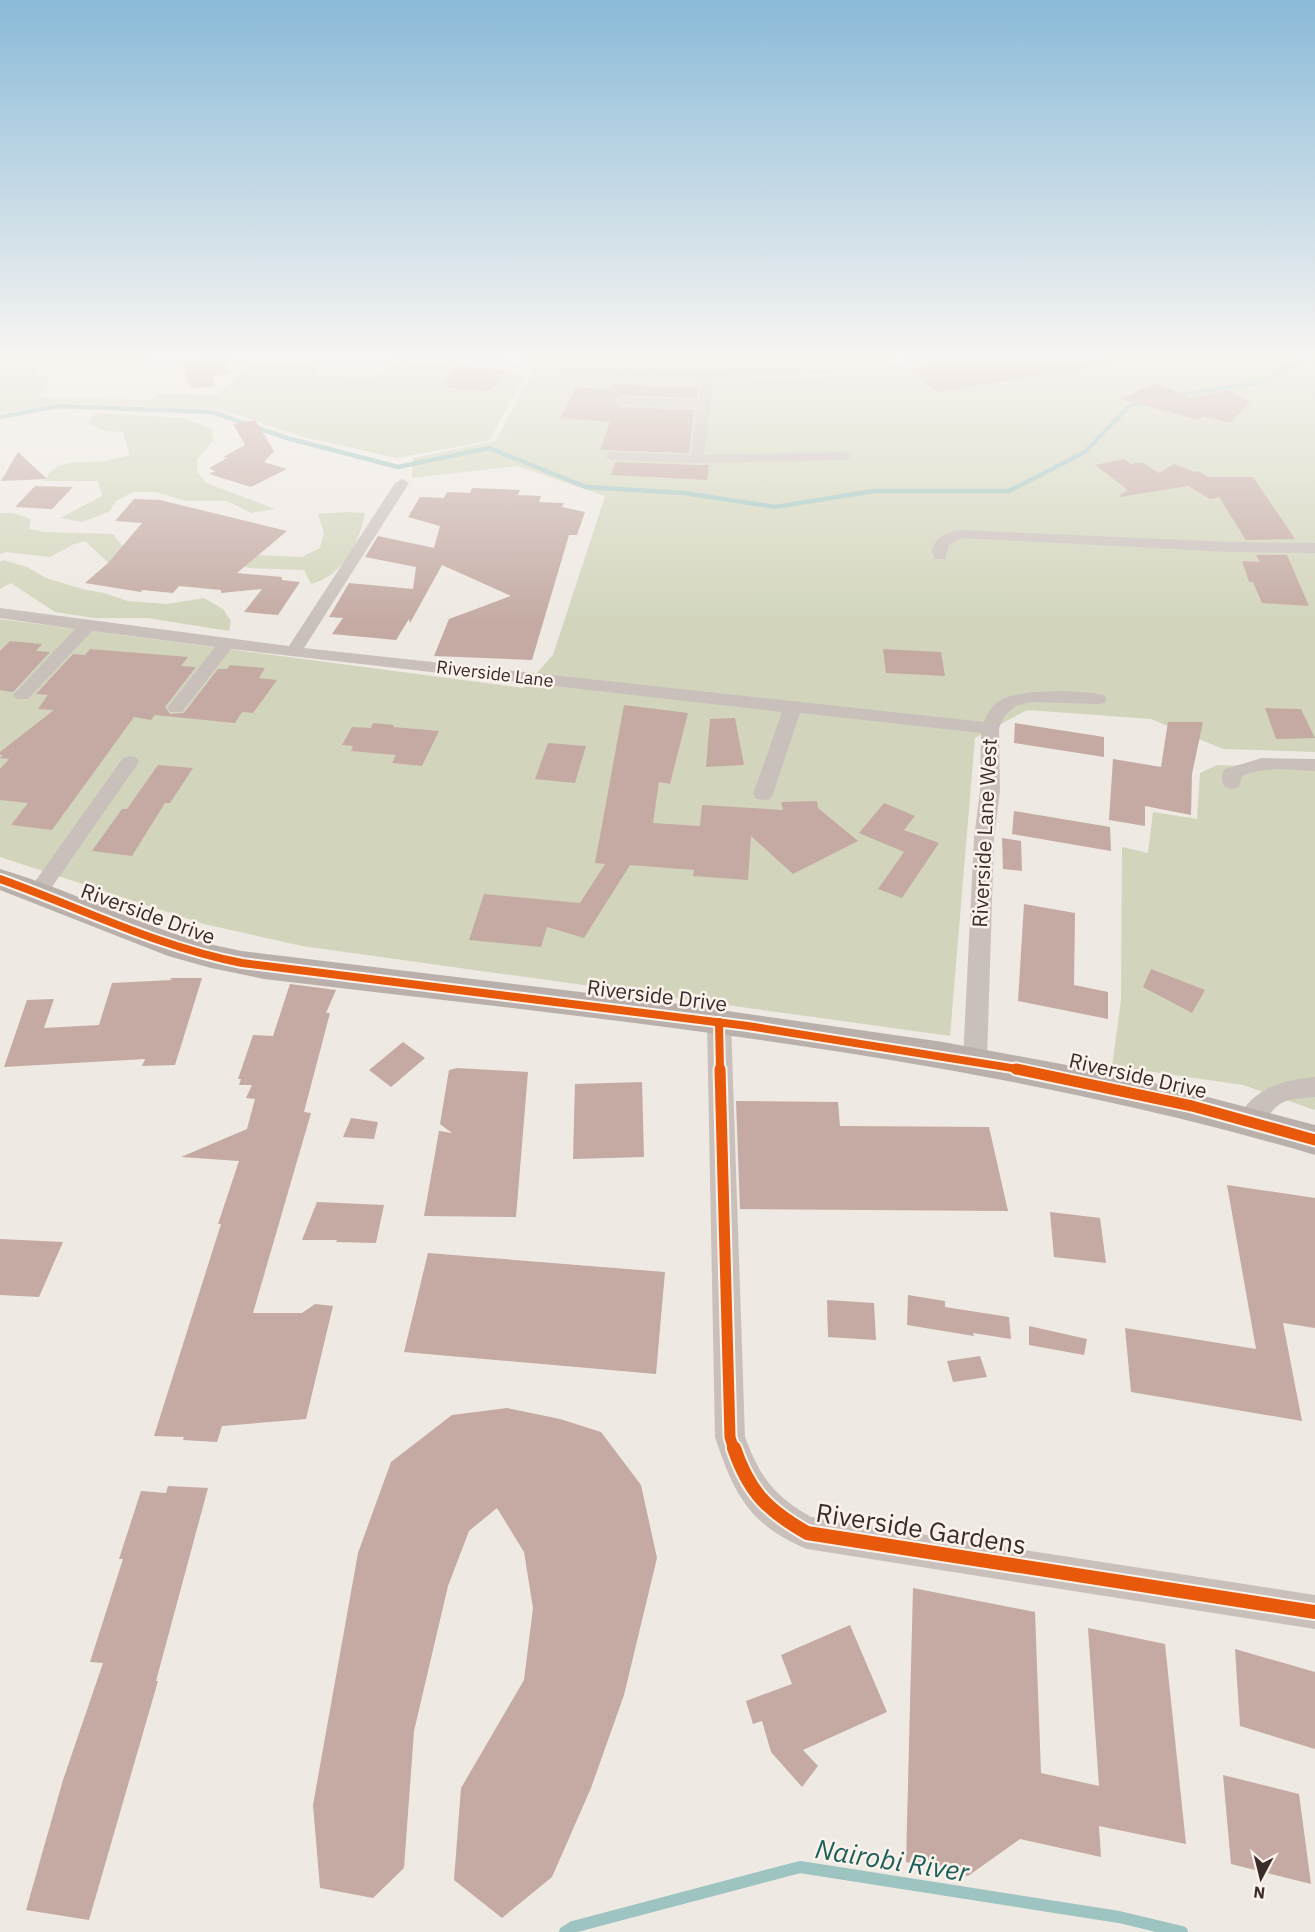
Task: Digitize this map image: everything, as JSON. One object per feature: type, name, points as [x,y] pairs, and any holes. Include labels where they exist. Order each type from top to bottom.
[{"type":"street","points":[[697,459],[699,444]]},
{"type":"street","points":[[611,456],[697,459],[845,456]]},
{"type":"street","points":[[294,651],[402,483]]},
{"type":"street","points":[[940,556],[939,550],[942,543],[949,536],[962,534],[1230,547],[1315,548]]},
{"type":"street","name":"Riverside Lane","points":[[0,613],[227,644],[990,728]]},
{"type":"street","points":[[22,695],[87,626]]},
{"type":"street","points":[[177,708],[227,644]]},
{"type":"street","name":"Riverside Lane West","points":[[975,1060],[984,838],[990,791],[990,728],[997,712],[1010,702],[1031,697],[1098,699]]},
{"type":"street","points":[[763,794],[794,707]]},
{"type":"street","points":[[38,892],[130,762]]},
{"type":"street","points":[[1232,783],[1232,773],[1242,767],[1262,764],[1315,765]]},
{"type":"street","name":"Riverside Drive","points":[[0,879],[38,892],[115,925],[181,949],[216,958],[264,967],[719,1022],[975,1060],[1117,1089],[1250,1120],[1315,1140]]},
{"type":"street","name":"Riverside Gardens","points":[[719,1022],[730,1437],[741,1468],[757,1498],[780,1518],[807,1533],[1315,1612]]},
{"type":"street","points":[[1250,1120],[1264,1101],[1276,1094],[1292,1089],[1315,1087]]},
{"type":"green space","points":[[127,444],[210,444],[197,460],[197,472],[206,483],[275,509],[251,513],[227,501],[185,501],[156,492],[133,492],[116,501],[109,512],[82,522],[60,518],[102,496],[98,481],[45,481],[50,473],[63,464],[106,461],[130,455]]},
{"type":"green space","points":[[335,444],[472,444],[397,458]]},
{"type":"green space","points":[[480,444],[1315,444],[1315,752],[1223,749],[1151,719],[1027,710],[975,738],[950,1036],[302,946],[204,924],[0,857],[0,619],[523,688],[553,655],[605,496],[517,466],[412,478],[413,458]]},
{"type":"green space","points":[[0,513],[12,513],[31,519],[29,529],[44,532],[113,534],[123,547],[113,567],[85,541],[74,544],[50,557],[6,552],[0,554]]},
{"type":"green space","points":[[365,513],[362,525],[347,557],[332,574],[322,580],[311,584],[304,570],[250,568],[236,564],[257,555],[302,557],[320,548],[324,533],[318,514]]},
{"type":"green space","points":[[3,560],[27,567],[46,578],[128,601],[167,604],[204,598],[223,609],[231,621],[229,631],[148,618],[94,618],[55,612],[11,583],[0,589],[0,562]]},
{"type":"green space","points":[[1217,765],[1315,768],[1315,1110],[1243,1085],[1112,1066],[1121,1000],[1122,847],[1148,853],[1153,812],[1197,819],[1200,773]]},
{"type":"building","points":[[270,444],[274,451],[264,462],[287,469],[251,487],[209,474],[215,471],[210,469],[211,467],[227,458],[223,457],[245,445]]},
{"type":"building","points":[[602,444],[690,444],[689,453],[600,450]]},
{"type":"building","points":[[18,452],[47,479],[1,481]]},
{"type":"building","points":[[1124,459],[1131,464],[1142,462],[1159,473],[1174,464],[1194,472],[1198,471],[1208,477],[1253,477],[1295,539],[1246,540],[1219,497],[1210,499],[1188,486],[1120,497],[1128,490],[1095,465]]},
{"type":"building","points":[[615,462],[709,465],[707,480],[611,475]]},
{"type":"building","points":[[35,486],[73,487],[52,509],[15,507]]},
{"type":"building","points":[[472,488],[520,490],[518,495],[541,496],[539,502],[564,503],[562,507],[585,512],[577,535],[569,535],[532,660],[434,656],[449,619],[511,596],[442,565],[410,623],[409,619],[396,640],[332,634],[343,618],[329,617],[349,583],[413,589],[416,567],[365,557],[378,536],[434,548],[440,526],[408,517],[420,497],[444,498],[447,492],[470,493]]},
{"type":"building","points":[[134,499],[160,500],[287,531],[237,573],[282,577],[282,580],[300,582],[278,615],[244,612],[262,589],[221,593],[221,590],[179,586],[173,593],[142,590],[141,592],[85,583],[108,563],[142,523],[115,521]]},
{"type":"building","points":[[1256,555],[1287,555],[1309,606],[1262,603],[1253,582],[1249,582],[1242,561],[1260,562]]},
{"type":"building","points":[[10,641],[42,644],[36,651],[50,652],[13,692],[0,690],[0,651]]},
{"type":"building","points":[[90,649],[188,657],[181,666],[196,667],[165,707],[170,714],[184,713],[218,669],[227,669],[230,665],[265,668],[259,678],[277,680],[253,713],[242,712],[235,723],[155,715],[151,720],[134,717],[52,830],[11,825],[28,803],[0,800],[0,769],[9,759],[0,758],[3,755],[0,755],[0,752],[54,710],[38,709],[48,695],[36,694],[73,654],[85,655]]},
{"type":"building","points":[[883,649],[941,652],[945,676],[886,673]]},
{"type":"building","points":[[624,705],[688,713],[670,784],[659,782],[653,823],[700,826],[702,805],[783,810],[781,802],[817,801],[818,808],[858,841],[793,874],[751,836],[748,880],[693,876],[694,870],[630,865],[584,938],[547,927],[541,947],[469,940],[484,894],[580,903],[605,864],[595,863]]},
{"type":"building","points":[[1265,708],[1301,709],[1315,738],[1276,739]]},
{"type":"building","points":[[735,718],[744,765],[706,767],[710,719]]},
{"type":"building","points":[[1168,722],[1203,722],[1192,774],[1191,815],[1145,806],[1145,826],[1109,820],[1113,759],[1161,767]]},
{"type":"building","points":[[373,723],[439,731],[422,766],[392,763],[396,755],[351,751],[353,746],[342,745],[352,727],[371,728]]},
{"type":"building","points":[[1015,723],[1104,737],[1104,757],[1014,743]]},
{"type":"building","points":[[548,743],[586,746],[575,783],[535,779]]},
{"type":"building","points":[[158,765],[193,768],[170,803],[165,803],[132,856],[92,851],[122,809],[127,809]]},
{"type":"building","points":[[884,803],[915,816],[904,830],[939,843],[902,898],[878,889],[904,852],[859,833]]},
{"type":"building","points":[[1014,811],[1110,827],[1111,851],[1012,834]]},
{"type":"building","points":[[1002,838],[1021,841],[1022,871],[1003,869]]},
{"type":"building","points":[[1024,904],[1075,913],[1074,985],[1108,992],[1108,1019],[1018,1001]]},
{"type":"building","points":[[1151,969],[1205,990],[1192,1013],[1143,987]]},
{"type":"building","points":[[170,978],[202,978],[175,1065],[142,1066],[145,1059],[4,1067],[27,1000],[54,999],[44,1028],[99,1025],[112,983],[172,980]]},
{"type":"building","points":[[290,984],[336,990],[326,1013],[330,1013],[304,1112],[311,1113],[253,1313],[302,1313],[315,1304],[333,1306],[306,1419],[222,1426],[217,1442],[183,1440],[184,1437],[154,1436],[239,1161],[181,1157],[247,1129],[255,1099],[246,1098],[252,1085],[239,1085],[241,1079],[238,1079],[253,1035],[273,1036]]},
{"type":"building","points":[[403,1042],[425,1058],[391,1087],[369,1070]]},
{"type":"building","points":[[457,1068],[528,1072],[516,1217],[424,1216],[439,1131],[452,1133],[440,1124],[449,1070]]},
{"type":"building","points":[[642,1082],[644,1157],[573,1159],[575,1084]]},
{"type":"building","points":[[736,1101],[838,1102],[840,1126],[989,1127],[1008,1211],[740,1209]]},
{"type":"building","points":[[351,1118],[378,1122],[374,1139],[343,1137]]},
{"type":"building","points":[[1227,1185],[1315,1198],[1315,1328],[1283,1323],[1302,1421],[1131,1392],[1125,1328],[1256,1349]]},
{"type":"building","points":[[317,1202],[384,1205],[376,1243],[302,1240]]},
{"type":"building","points":[[1050,1212],[1100,1218],[1106,1263],[1054,1257]]},
{"type":"building","points":[[0,1239],[63,1242],[39,1297],[0,1295]]},
{"type":"building","points":[[428,1253],[665,1272],[656,1374],[404,1352]]},
{"type":"building","points":[[908,1295],[945,1301],[945,1307],[1009,1317],[1011,1339],[973,1333],[974,1336],[907,1325]]},
{"type":"building","points":[[827,1300],[874,1303],[876,1340],[828,1337]]},
{"type":"building","points":[[1029,1326],[1087,1339],[1084,1355],[1029,1345]]},
{"type":"building","points":[[980,1356],[987,1377],[953,1382],[947,1361]]},
{"type":"building","points":[[507,1408],[560,1419],[601,1432],[641,1485],[657,1558],[624,1695],[591,1788],[552,1877],[502,1918],[454,1880],[461,1788],[524,1680],[533,1608],[524,1552],[497,1508],[469,1531],[448,1586],[414,1731],[404,1868],[373,1898],[320,1888],[313,1805],[358,1553],[391,1462],[452,1415]]},
{"type":"building","points":[[168,1486],[208,1488],[156,1681],[158,1681],[89,1920],[26,1910],[63,1780],[103,1663],[90,1662],[123,1559],[119,1559],[141,1491],[166,1493]]},
{"type":"building","points":[[913,1588],[1035,1612],[1041,1773],[1099,1786],[1088,1628],[1165,1644],[1186,1844],[1099,1826],[1101,1857],[1020,1839],[968,1876],[906,1862]]},
{"type":"building","points":[[850,1625],[887,1712],[803,1750],[818,1766],[802,1787],[771,1752],[762,1721],[753,1724],[746,1701],[792,1684],[781,1655]]},
{"type":"building","points":[[1235,1649],[1315,1672],[1315,1749],[1240,1726]]},
{"type":"building","points":[[1223,1775],[1299,1794],[1311,1884],[1231,1864]]},
{"type":"waterway","points":[[311,444],[398,467],[489,448],[586,487],[684,493],[775,507],[874,491],[1009,491],[1085,452],[1092,444]]},
{"type":"waterway","name":"Nairobi River","points":[[565,1932],[573,1927],[800,1867],[1119,1917],[1182,1932]]},
{"type":"cycle path","points":[[0,879],[156,940],[211,957],[264,967],[679,1017],[943,1056],[1131,1092],[1254,1122],[1315,1140]]},
{"type":"cycle path","points":[[719,1022],[730,1437],[749,1484],[765,1505],[807,1533],[1315,1612]]}]
